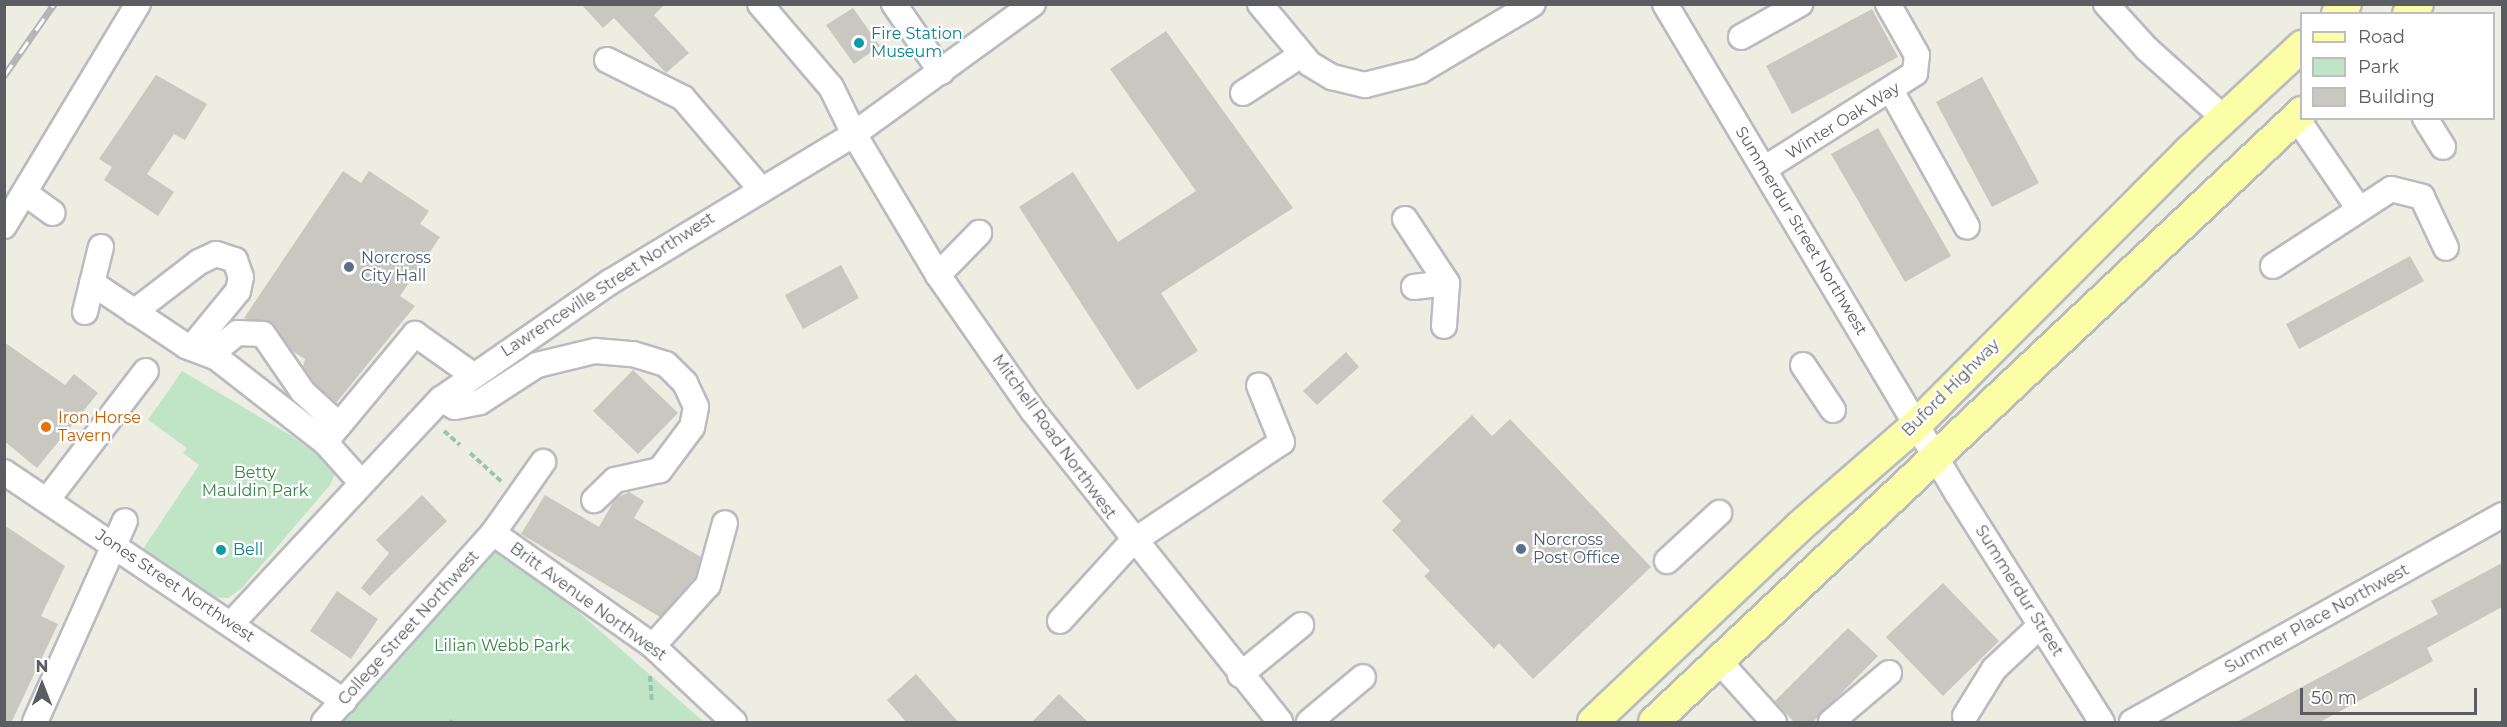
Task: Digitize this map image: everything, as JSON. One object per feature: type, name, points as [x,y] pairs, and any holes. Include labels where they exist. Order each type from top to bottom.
[{"type":"main road","name":"Buford Highway","points":[[1593,723],[1800,526],[1916,425],[2224,119],[2300,47]]},
{"type":"main road","points":[[1654,723],[2299,115]]},
{"type":"street","points":[[4,226],[138,4]]},
{"type":"street","name":"Mitchell Road Northwest","points":[[760,4],[831,87],[854,134],[939,275],[1033,411],[1132,542],[1280,723]]},
{"type":"street","points":[[894,4],[941,72]]},
{"type":"street","name":"Lawrenceville Street Northwest","points":[[231,624],[360,481],[441,399],[472,375],[759,188],[854,134],[1033,4]]},
{"type":"street","points":[[1260,4],[1300,55],[1332,77],[1381,84],[1420,71],[1533,4]]},
{"type":"street","name":"Summerdur Street Northwest","points":[[1665,4],[1936,458]]},
{"type":"street","points":[[1741,37],[1800,4]]},
{"type":"street","name":"Winter Oak Way","points":[[1764,170],[1911,78],[1919,64],[1888,4]]},
{"type":"street","points":[[2106,4],[2147,49],[2224,119]]},
{"type":"street","points":[[1243,93],[1300,55]]},
{"type":"street","points":[[607,60],[683,98],[759,188]]},
{"type":"street","points":[[1892,92],[1967,227]]},
{"type":"street","points":[[2302,120],[2360,209]]},
{"type":"street","points":[[2426,120],[2444,147]]},
{"type":"street","points":[[2273,266],[2391,189],[2422,197],[2446,248]]},
{"type":"street","points":[[25,193],[53,213]]},
{"type":"street","points":[[1405,219],[1447,283],[1444,326]]},
{"type":"street","points":[[939,275],[979,232]]},
{"type":"street","points":[[85,312],[101,247]]},
{"type":"street","points":[[134,312],[199,262],[216,254],[235,260],[241,277],[238,291],[191,348]]},
{"type":"street","points":[[92,283],[191,348],[217,358],[332,434]]},
{"type":"street","points":[[1414,287],[1447,283]]},
{"type":"street","points":[[217,358],[220,347],[237,333],[263,334],[332,434],[360,481]]},
{"type":"street","points":[[332,434],[415,334],[472,375]]},
{"type":"street","points":[[441,399],[455,407],[480,402],[537,365],[595,351],[633,354],[666,364],[685,384],[696,407],[692,427],[660,470],[615,480],[594,500]]},
{"type":"street","points":[[1803,365],[1833,410]]},
{"type":"street","points":[[48,499],[146,371]]},
{"type":"street","points":[[1060,621],[1132,542],[1282,442],[1259,385]]},
{"type":"street","name":"Summerdur Street","points":[[1936,458],[2102,723]]},
{"type":"street","name":"College Street Northwest","points":[[324,723],[494,533],[543,462]]},
{"type":"street","name":"Jones Street Northwest","points":[[4,472],[48,499],[344,701]]},
{"type":"street","points":[[1667,561],[1719,513]]},
{"type":"street","name":"Summer Place Northwest","points":[[2132,723],[2502,514]]},
{"type":"street","points":[[35,723],[113,544],[125,522]]},
{"type":"street","points":[[653,646],[708,585],[725,524]]},
{"type":"street","name":"Britt Avenue Northwest","points":[[494,533],[653,646],[734,723]]},
{"type":"street","points":[[1240,675],[1300,625]]},
{"type":"street","points":[[1965,716],[1994,669],[2041,625]]},
{"type":"street","points":[[1719,661],[1774,723]]},
{"type":"street","points":[[1831,723],[1889,673]]},
{"type":"street","points":[[1309,723],[1363,677]]},
{"type":"path","points":[[444,431],[460,445]]},
{"type":"path","points":[[470,453],[510,488]]},
{"type":"green space","name":"Betty Mauldin Park","points":[[182,371],[290,435],[327,461],[335,474],[330,485],[242,588],[228,598],[210,597],[141,552],[199,465],[183,453],[187,448],[148,420]]},
{"type":"green space","name":"Lilian Webb Park","points":[[495,539],[704,722],[333,722]]},
{"type":"building","points":[[581,4],[665,4],[654,15],[689,53],[666,73],[614,18],[603,28]]},
{"type":"building","points":[[853,8],[880,46],[854,64],[826,25]]},
{"type":"building","points":[[1872,9],[1898,57],[1792,114],[1766,66]]},
{"type":"building","points":[[1166,31],[1293,208],[1161,293],[1198,351],[1137,390],[1019,207],[1073,172],[1118,242],[1196,191],[1110,69]]},
{"type":"building","points":[[156,75],[207,104],[185,140],[174,134],[147,174],[174,192],[158,216],[104,180],[112,167],[99,159]]},
{"type":"building","points":[[1982,77],[2039,183],[1992,207],[1936,102]]},
{"type":"building","points":[[1878,128],[1951,256],[1905,282],[1831,154]]},
{"type":"building","name":"Norcross City Hall","points":[[343,171],[361,183],[369,171],[429,211],[420,224],[440,237],[400,296],[415,306],[336,403],[314,383],[303,367],[305,359],[291,350],[274,326],[244,318]]},
{"type":"building","points":[[2410,256],[2424,281],[2299,349],[2286,324]]},
{"type":"building","points":[[841,265],[859,298],[803,329],[785,295]]},
{"type":"building","points":[[4,342],[65,385],[74,374],[98,393],[37,468],[4,441]]},
{"type":"building","points":[[1346,352],[1359,367],[1317,405],[1303,391]]},
{"type":"building","points":[[633,370],[678,413],[638,454],[593,411]]},
{"type":"building","name":"Norcross Post Office","points":[[1472,415],[1492,436],[1510,419],[1651,567],[1533,679],[1499,643],[1494,649],[1424,576],[1430,571],[1392,530],[1401,521],[1382,501]]},
{"type":"building","points":[[629,492],[644,501],[634,518],[701,557],[695,578],[660,617],[521,534],[545,495],[599,527],[615,499]]},
{"type":"building","points":[[422,495],[447,521],[370,596],[361,588],[389,553],[376,540]]},
{"type":"building","points":[[4,525],[65,566],[41,616],[58,624],[11,723],[4,723]]},
{"type":"building","points":[[2502,563],[2502,607],[2427,648],[2433,661],[2318,723],[2235,723],[2438,614],[2431,601]]},
{"type":"building","points":[[1943,583],[1999,641],[1943,696],[1886,637]]},
{"type":"building","points":[[337,591],[378,619],[351,659],[310,631]]},
{"type":"building","points":[[1848,628],[1878,656],[1812,723],[1795,723],[1775,701]]},
{"type":"building","points":[[916,674],[959,723],[907,723],[887,700]]},
{"type":"building","points":[[1059,694],[1089,723],[1031,723]]},
{"type":"railway","points":[[4,76],[54,4]]},
{"type":"place","name":"Fire Station Museum","points":[[859,43]]},
{"type":"place","name":"Norcross City Hall","points":[[349,267]]},
{"type":"place","name":"Iron Horse Tavern","points":[[46,427]]},
{"type":"place","name":"Norcross Post Office","points":[[1521,549]]},
{"type":"place","name":"Bell","points":[[221,550]]}]
